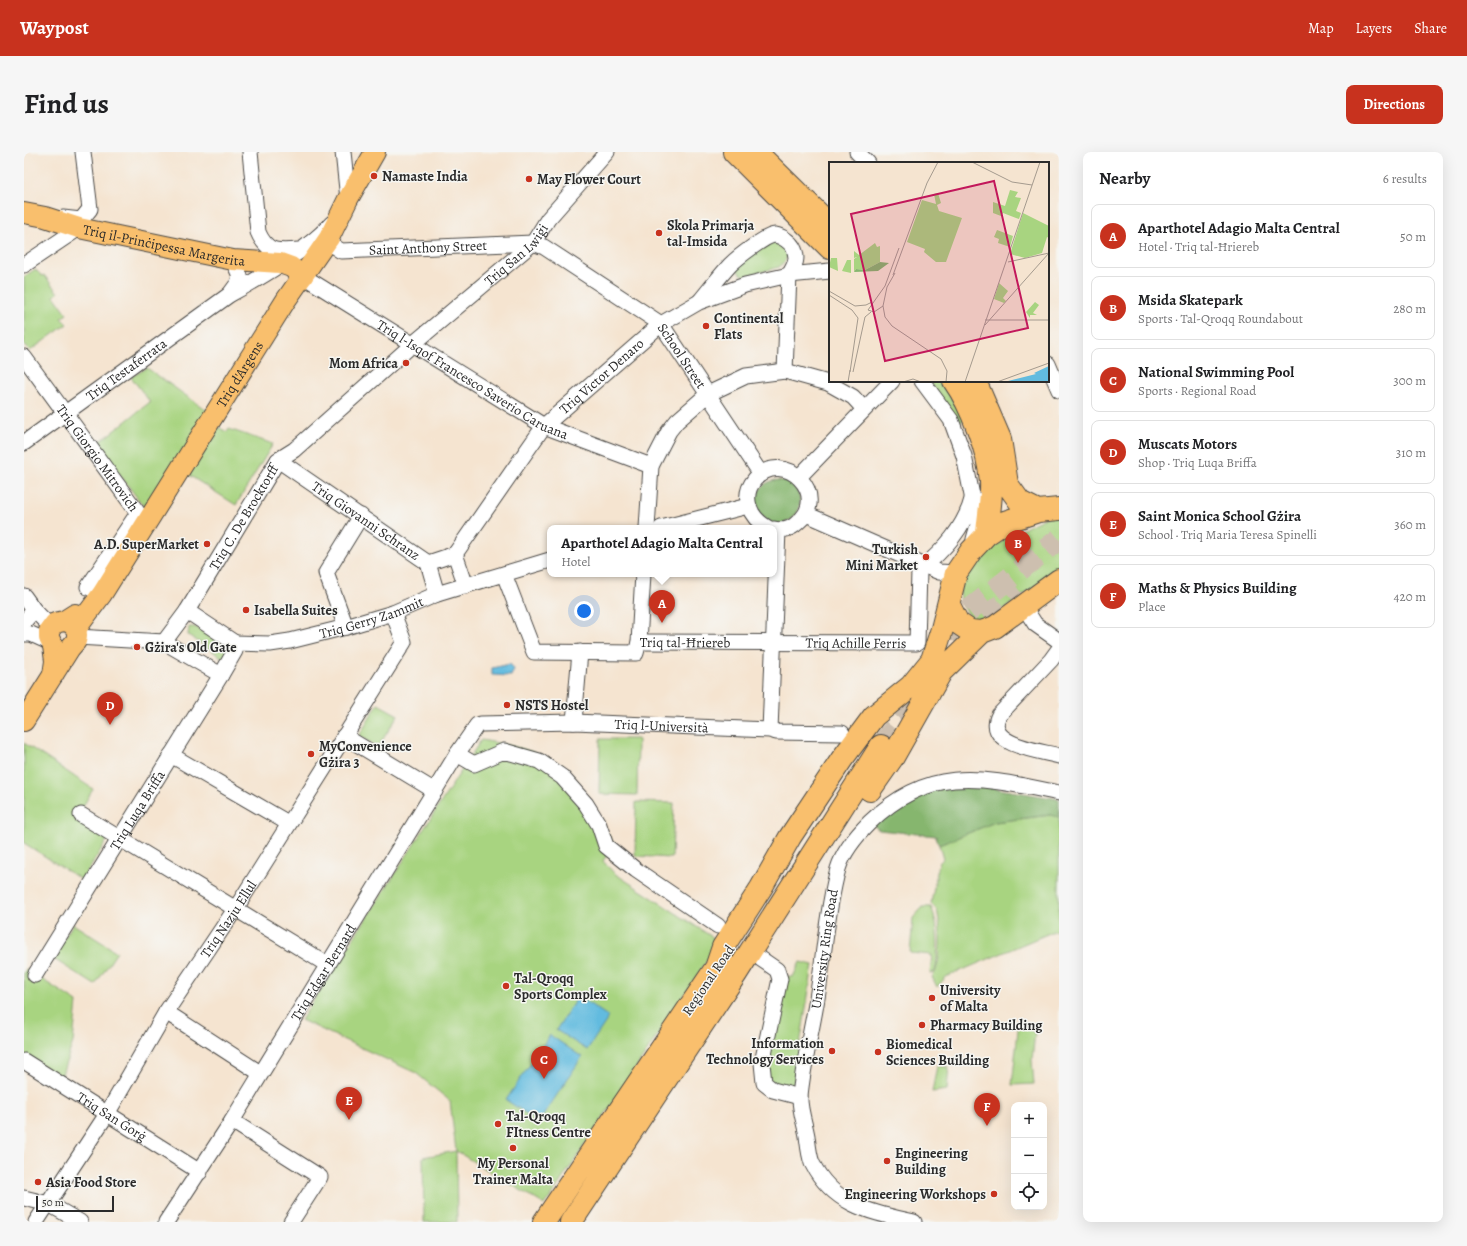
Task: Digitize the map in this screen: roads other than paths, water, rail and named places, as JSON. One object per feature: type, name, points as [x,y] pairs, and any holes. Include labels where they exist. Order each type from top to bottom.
[{"type":"highway","points":[[734,152],[829,247]]},
{"type":"highway","points":[[756,152],[829,224]]},
{"type":"highway","points":[[955,382],[971,413],[986,459],[991,481],[987,534]]},
{"type":"highway","points":[[976,382],[1000,439],[1007,484],[1020,502],[1049,510]]},
{"type":"highway","points":[[714,971],[723,948],[761,888],[790,837],[842,760],[874,716],[911,686],[932,660],[949,605],[956,574],[971,551],[987,534],[1005,522],[1049,510]]},
{"type":"highway","points":[[736,974],[786,911],[892,756],[941,672],[982,632],[995,627],[1057,583]]},
{"type":"highway","points":[[949,605],[958,623],[970,631],[982,632]]},
{"type":"highway","name":"Regional Road","points":[[544,1222],[714,971],[875,741],[736,974],[571,1222]]},
{"type":"main road","name":"Triq d'Argens","points":[[63,636],[102,594],[304,276],[330,238],[375,152]]},
{"type":"main road","name":"Triq il-Prinċipessa Margerita","points":[[24,213],[46,217],[79,228],[233,260],[280,263],[291,267],[304,276]]},
{"type":"main road","points":[[24,721],[53,677],[55,661],[63,636]]},
{"type":"street","points":[[46,217],[81,220],[90,209],[83,152]]},
{"type":"street","points":[[250,152],[258,232],[263,243],[277,252],[300,250]]},
{"type":"street","points":[[343,152],[346,205]]},
{"type":"street","points":[[857,152],[867,162]]},
{"type":"street","name":"Triq San Lwiġi","points":[[413,344],[532,244],[548,219],[601,155]]},
{"type":"street","name":"Triq Testaferrata","points":[[24,443],[229,295],[258,279],[320,236],[346,205]]},
{"type":"street","points":[[24,265],[79,228]]},
{"type":"street","name":"Triq Victor Denaro","points":[[699,302],[730,264],[767,237],[775,235],[783,238],[792,246],[797,256],[795,265],[789,275]]},
{"type":"street","name":"Saint Anthony Street","points":[[330,238],[334,247],[340,251],[532,244]]},
{"type":"street","name":"School Street","points":[[532,244],[544,246],[661,324],[761,474]]},
{"type":"street","name":"Triq Testaferrata","points":[[229,295],[238,283],[240,276],[233,260]]},
{"type":"street","points":[[730,264],[734,274],[745,285]]},
{"type":"street","name":"Triq Victor Denaro","points":[[454,554],[544,426],[661,324],[699,302],[745,285],[789,275],[829,271]]},
{"type":"street","points":[[785,372],[789,275]]},
{"type":"street","name":"Triq l-Isqof Francesco Saverio Caruana","points":[[304,276],[544,426],[651,466]]},
{"type":"street","name":"Triq C. De Brocktorff","points":[[164,642],[187,611],[278,460],[294,450],[413,344]]},
{"type":"street","name":"Triq Giorgio Mitrovich","points":[[24,357],[138,513],[88,587],[102,594]]},
{"type":"street","points":[[1049,366],[1059,390]]},
{"type":"street","points":[[647,525],[651,466],[669,431],[677,421],[708,394],[746,376],[785,372],[828,383],[853,397],[864,409]]},
{"type":"street","points":[[799,477],[891,382]]},
{"type":"street","points":[[923,382],[951,420],[964,456],[978,525],[971,551]]},
{"type":"street","name":"Triq Giovanni Schranz","points":[[278,460],[428,563],[436,594]]},
{"type":"street","points":[[766,525],[756,519],[748,506],[750,488],[761,474],[770,470],[781,469],[791,471],[806,485],[809,494],[809,504],[806,514],[794,526],[777,528]]},
{"type":"street","name":"Triq Achille Ferris","points":[[773,642],[917,643],[919,571],[926,566],[960,529],[969,510],[973,496]]},
{"type":"street","points":[[673,525],[748,506]]},
{"type":"street","points":[[806,514],[939,572],[956,574]]},
{"type":"street","points":[[346,627],[326,573],[361,516]]},
{"type":"street","points":[[428,563],[454,554],[466,586]]},
{"type":"street","name":"Triq Gerry Zammit","points":[[235,643],[270,644],[290,641],[346,627],[393,613],[436,594],[547,561]]},
{"type":"street","name":"Triq tal-Ħriereb","points":[[504,574],[534,652],[636,653],[639,642],[773,642]]},
{"type":"street","points":[[639,642],[643,577]]},
{"type":"street","points":[[770,730],[773,642],[773,577]]},
{"type":"street","points":[[24,596],[34,610],[63,636]]},
{"type":"street","points":[[1024,607],[1035,624],[1059,642]]},
{"type":"street","points":[[24,622],[34,610]]},
{"type":"street","points":[[187,611],[235,643]]},
{"type":"street","name":"Triq Nazju Ellul","points":[[36,1222],[107,1114],[166,1012],[236,908],[288,823],[404,642],[393,613]]},
{"type":"street","points":[[24,634],[164,642],[222,675]]},
{"type":"street","name":"Triq Luqa Briffa","points":[[35,975],[222,675],[235,651],[235,643]]},
{"type":"street","points":[[1059,649],[999,714],[997,725],[1000,735],[1009,743],[1059,756]]},
{"type":"street","points":[[574,722],[580,652]]},
{"type":"street","name":"Triq l-Università","points":[[481,724],[574,722],[770,730],[776,732],[842,733]]},
{"type":"street","name":"Triq Edgar Bernard","points":[[166,1222],[232,1121],[260,1073],[457,754],[475,728],[481,724]]},
{"type":"street","points":[[344,736],[435,791]]},
{"type":"street","points":[[457,754],[474,764],[504,751],[539,761],[568,783],[586,804],[599,825],[606,846],[636,870],[718,926]]},
{"type":"street","points":[[171,755],[288,823]]},
{"type":"street","name":"University Ring Road","points":[[914,1222],[852,1205],[825,1182],[811,1161],[800,1097],[821,979],[830,905],[838,867],[857,834],[878,814],[904,794],[937,783],[965,778],[994,780],[1059,793]]},
{"type":"street","points":[[81,815],[328,965]]},
{"type":"street","points":[[761,959],[777,970],[780,979],[762,1062],[764,1083],[774,1090],[800,1097]]},
{"type":"street","points":[[166,1012],[260,1073]]},
{"type":"street","name":"Triq San Ġorġ","points":[[24,1061],[200,1172]]},
{"type":"street","points":[[232,1121],[320,1177],[291,1222]]},
{"type":"street","points":[[24,1198],[49,1204],[80,1222]]},
{"type":"water","points":[[510,664],[514,669],[511,676],[492,675],[492,668]]},
{"type":"water","points":[[578,996],[609,1017],[587,1050],[556,1030]]},
{"type":"water","points":[[550,1035],[582,1057],[539,1122],[506,1100]]},
{"type":"tunnel","points":[[947,636],[963,615],[1059,539]]},
{"type":"tunnel","points":[[962,642],[972,629],[1019,590]]},
{"type":"tunnel","points":[[881,746],[921,694]]},
{"type":"place","name":"Namaste India","points":[[374,176]]},
{"type":"place","name":"May Flower Court","points":[[529,179]]},
{"type":"place","name":"Skola Primarja tal-Imsida","points":[[659,233]]},
{"type":"place","name":"Continental Flats","points":[[706,326]]},
{"type":"place","name":"Mom Africa","points":[[406,363]]},
{"type":"place","name":"A.D. SuperMarket","points":[[207,544]]},
{"type":"place","name":"Turkish Mini Market","points":[[926,557]]},
{"type":"place","name":"Msida Skatepark","points":[[1018,563]]},
{"type":"place","name":"Isabella Suites","points":[[246,610]]},
{"type":"place","name":"Aparthotel Adagio Malta Central","points":[[662,623]]},
{"type":"place","name":"Gżira's Old Gate","points":[[137,647]]},
{"type":"place","name":"NSTS Hostel","points":[[507,705]]},
{"type":"place","name":"Muscats Motors","points":[[110,725]]},
{"type":"place","name":"MyConvenience Gżira 3","points":[[311,754]]},
{"type":"place","name":"Tal-Qroqq Sports Complex","points":[[506,986]]},
{"type":"place","name":"University of Malta","points":[[932,998]]},
{"type":"place","name":"Pharmacy Building","points":[[922,1025]]},
{"type":"place","name":"Information Technology Services","points":[[832,1051]]},
{"type":"place","name":"Biomedical Sciences Building","points":[[878,1052]]},
{"type":"place","name":"National Swimming Pool","points":[[544,1079]]},
{"type":"place","name":"Saint Monica School Gżira","points":[[349,1120]]},
{"type":"place","name":"Tal-Qroqq FItness Centre","points":[[498,1124]]},
{"type":"place","name":"Maths & Physics Building","points":[[987,1126]]},
{"type":"place","name":"My Personal Trainer Malta","points":[[513,1148]]},
{"type":"place","name":"Engineering Building","points":[[887,1161]]},
{"type":"place","name":"Asia Food Store","points":[[38,1182]]},
{"type":"place","name":"Engineering Workshops","points":[[994,1194]]}]
